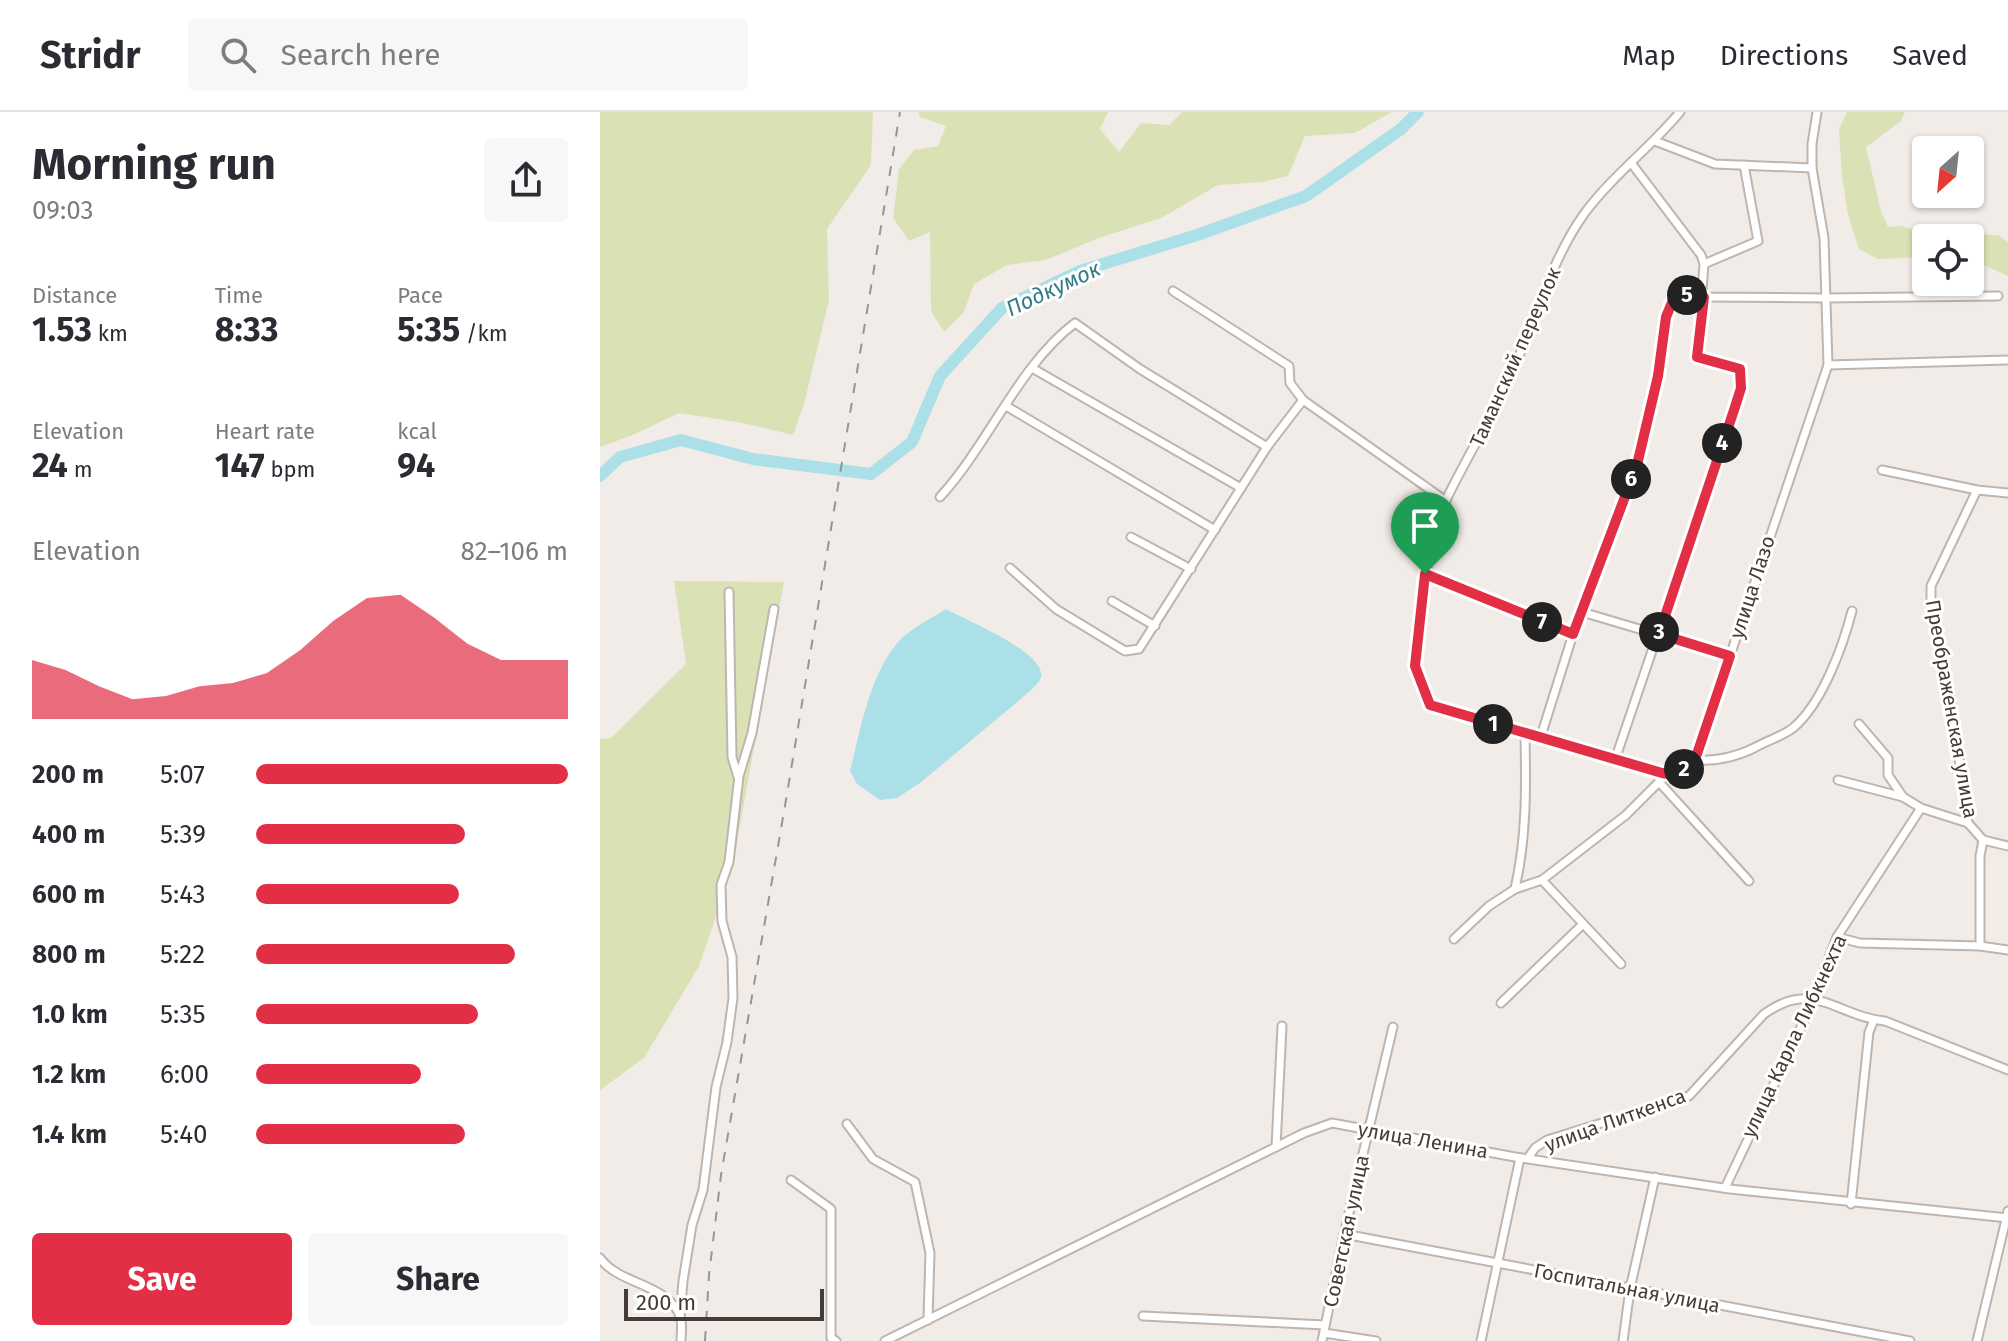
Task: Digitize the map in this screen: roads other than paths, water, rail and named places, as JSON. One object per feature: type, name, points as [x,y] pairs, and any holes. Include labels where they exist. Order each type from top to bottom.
[{"type":"street","name":"Таманский переулок","points":[[1525,732],[1430,705],[1415,666],[1425,574],[1446,501],[1516,363],[1557,262],[1584,215],[1612,181],[1655,141],[1680,112]]},
{"type":"street","name":"улица Лазо","points":[[1694,759],[1828,365],[1824,238],[1812,168],[1817,112]]},
{"type":"street","points":[[1655,141],[1715,164],[1812,168]]},
{"type":"street","points":[[1615,760],[1741,388],[1740,369],[1697,357],[1704,297],[1701,255],[1632,164]]},
{"type":"street","points":[[1704,264],[1758,241],[1744,165]]},
{"type":"street","points":[[1173,291],[1289,366],[1290,383],[1303,400],[1446,501]]},
{"type":"street","points":[[1541,736],[1573,634],[1637,465],[1658,376],[1666,317],[1673,300],[1682,294],[1826,298],[1998,296]]},
{"type":"street","points":[[940,497],[996,424],[1032,368],[1061,333],[1075,323],[1152,377],[1267,447]]},
{"type":"street","points":[[1828,365],[2008,360]]},
{"type":"street","points":[[1032,368],[1241,488]]},
{"type":"street","points":[[1010,568],[1056,609],[1125,651],[1139,649],[1267,447],[1303,400]]},
{"type":"street","points":[[1006,406],[1215,530]]},
{"type":"street","points":[[1882,470],[1977,490],[2008,493]]},
{"type":"street","name":"Преображенская улица","points":[[1977,490],[1931,586],[1931,609],[1951,700],[1968,823],[1983,840]]},
{"type":"street","points":[[1131,537],[1191,569]]},
{"type":"street","points":[[1425,574],[1573,634]]},
{"type":"street","points":[[729,592],[732,757],[739,779]]},
{"type":"street","points":[[1112,601],[1155,626]]},
{"type":"street","points":[[681,1341],[683,1281],[692,1225],[703,1190],[716,1087],[733,998],[732,957],[722,921],[721,885],[735,831],[739,779],[752,733],[774,609]]},
{"type":"street","points":[[1515,889],[1523,856],[1527,815],[1525,732],[1674,775],[1694,759],[1706,760],[1743,753],[1793,728],[1826,682],[1852,611]]},
{"type":"street","points":[[1582,612],[1730,656]]},
{"type":"street","points":[[1859,724],[1888,758],[1888,775],[1903,797]]},
{"type":"street","points":[[1454,939],[1489,906],[1515,889],[1542,880],[1626,815],[1659,782],[1662,773]]},
{"type":"street","points":[[1838,780],[1903,797],[1921,808],[1968,823]]},
{"type":"street","points":[[1659,782],[1749,881]]},
{"type":"street","name":"улица Карла Либкнехта","points":[[1725,1188],[1812,1000],[1837,937],[1921,808]]},
{"type":"street","points":[[1980,946],[1980,856],[1983,840],[2008,846]]},
{"type":"street","points":[[1542,880],[1621,964]]},
{"type":"street","points":[[1501,1003],[1583,924]]},
{"type":"street","points":[[1837,937],[1860,943],[1980,946],[2008,950]]},
{"type":"street","name":"улица Литкенса","points":[[1524,1158],[1547,1140],[1689,1096],[1764,1014],[1778,1004],[1793,999],[1812,1000]]},
{"type":"street","points":[[1812,1000],[1825,1001],[1874,1020],[1885,1021],[2008,1070]]},
{"type":"street","points":[[1851,1204],[1869,1032],[1874,1020]]},
{"type":"street","points":[[1276,1147],[1282,1026]]},
{"type":"street","name":"Советская улица","points":[[1324,1333],[1393,1027]]},
{"type":"street","name":"улица Ленина","points":[[885,1341],[1276,1147],[1332,1123],[1524,1158],[1725,1188],[1851,1204],[2007,1216]]},
{"type":"street","points":[[847,1124],[873,1159],[915,1182],[930,1253],[928,1320]]},
{"type":"street","points":[[1481,1341],[1524,1158]]},
{"type":"street","points":[[1623,1341],[1630,1289],[1655,1177]]},
{"type":"street","points":[[791,1180],[831,1209],[831,1338],[836,1341]]},
{"type":"street","points":[[1977,1341],[2007,1216]]},
{"type":"street","name":"Госпитальная улица","points":[[1344,1234],[1910,1341]]},
{"type":"street","points":[[600,1258],[607,1268],[663,1297],[680,1316]]},
{"type":"street","points":[[1143,1316],[1324,1333],[1376,1341]]},
{"type":"water","points":[[946,609],[1018,647],[1039,667],[1041,677],[1029,692],[920,783],[897,798],[880,800],[857,784],[850,771],[867,703],[880,670],[899,641]]},
{"type":"waterway","name":"Подкумок","points":[[600,476],[620,457],[681,440],[753,459],[871,474],[912,442],[940,376],[1002,308],[1080,271],[1197,235],[1306,196],[1401,129],[1418,112]]},
{"type":"railway","points":[[705,1341],[721,1175],[900,112]]}]
